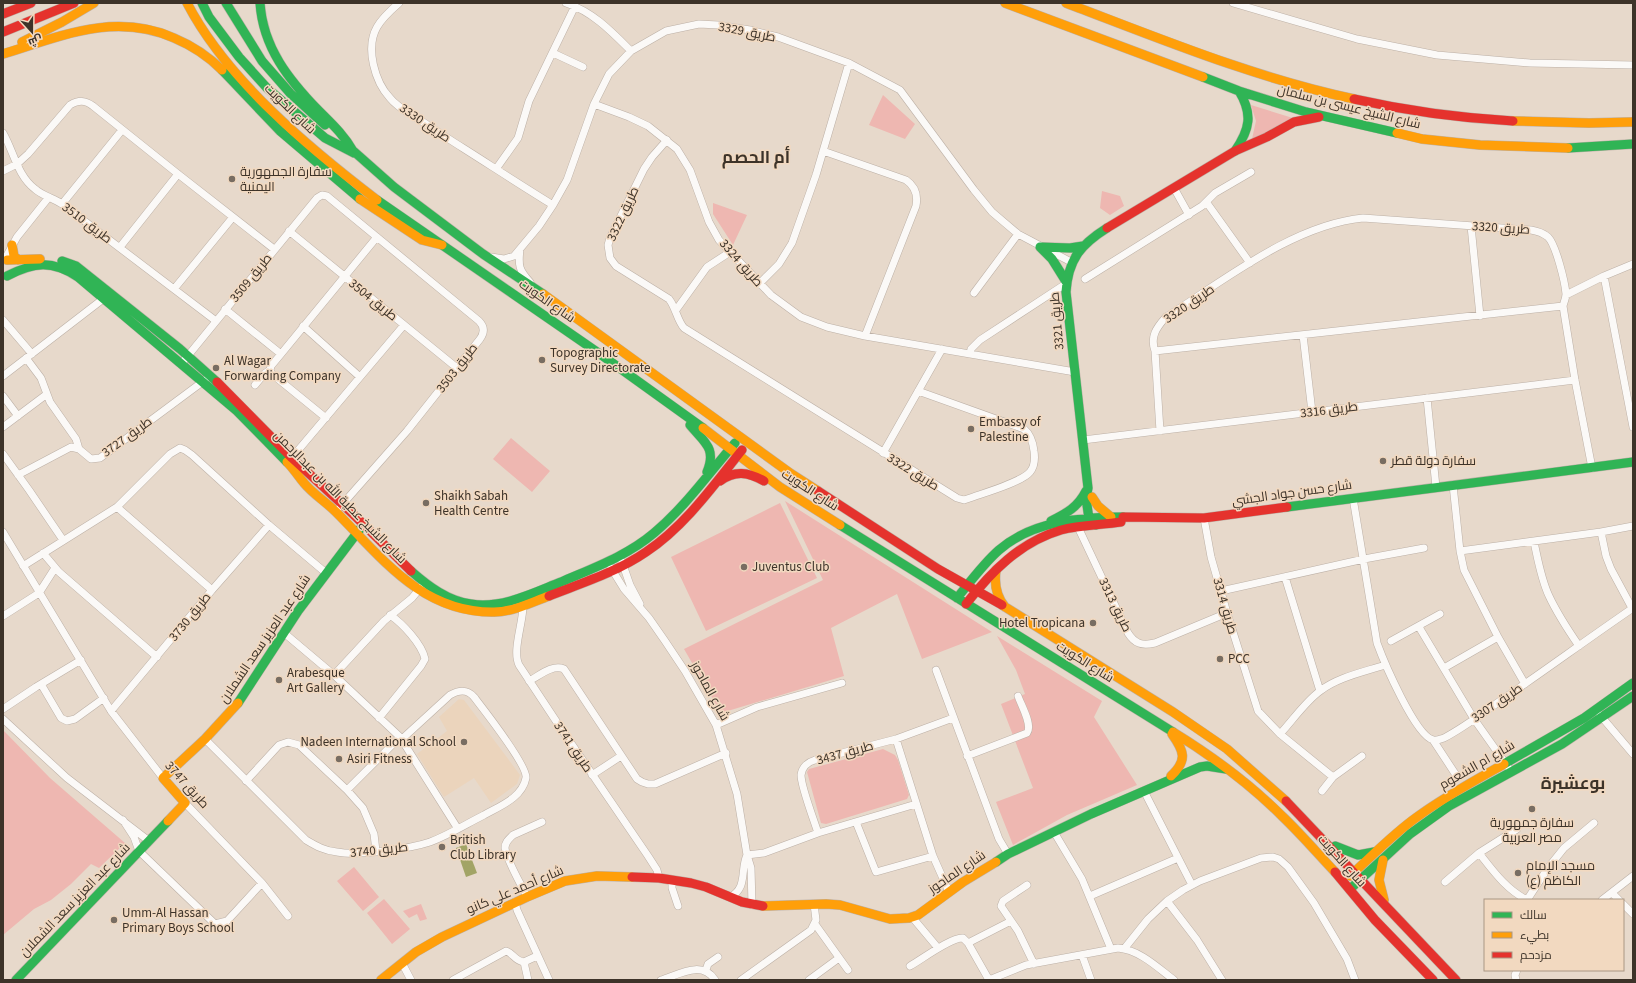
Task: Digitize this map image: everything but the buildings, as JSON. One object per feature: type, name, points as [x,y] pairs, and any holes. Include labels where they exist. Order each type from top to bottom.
[{"type":"main road","points":[[3,14],[31,3]]},
{"type":"main road","points":[[3,32],[74,3]]},
{"type":"main road","points":[[3,50],[62,22],[94,3]]},
{"type":"main road","name":"شارع الكويت","points":[[187,3],[221,54],[252,90],[327,161],[371,196],[558,324],[730,448],[780,487],[1204,751],[1282,816],[1347,885],[1375,920],[1433,980]]},
{"type":"main road","points":[[202,3],[209,17],[239,57],[267,88],[325,138],[354,153]]},
{"type":"main road","name":"شارع الكويت","points":[[226,3],[262,61],[290,93],[354,153],[394,187],[483,254],[540,292],[802,481],[938,569],[976,590],[1008,612],[1173,712],[1227,749],[1276,791],[1329,844],[1388,909],[1456,980]]},
{"type":"main road","points":[[260,3],[261,25],[283,68],[319,111],[339,130],[354,153]]},
{"type":"main road","name":"شارع الشيخ عيسى بن سلمان","points":[[1004,3],[1239,91],[1306,112],[1422,139],[1480,145],[1566,148],[1633,144]]},
{"type":"main road","name":"شارع الشيخ عيسى بن سلمان","points":[[1066,3],[1228,64],[1280,81],[1367,102],[1431,113],[1500,120],[1556,123],[1633,122]]},
{"type":"main road","points":[[3,54],[77,31],[101,27],[122,26],[143,28],[163,33],[190,44],[214,62],[280,131],[351,193],[422,240],[442,245]]},
{"type":"main road","name":"طريق 3321","points":[[1235,151],[1245,136],[1248,124],[1247,106],[1239,91]]},
{"type":"main road","name":"طريق 3321","points":[[1093,522],[1086,498],[1088,488],[1066,283],[1071,262],[1082,246],[1100,231],[1235,151],[1267,137],[1294,122],[1311,118],[1328,117]]},
{"type":"main road","points":[[1040,247],[1070,248],[1082,246]]},
{"type":"main road","points":[[7,247],[18,260]]},
{"type":"main road","points":[[1040,247],[1049,255],[1066,283]]},
{"type":"main road","name":"شارع الشيخ عطية الله بن عبدالرحمن","points":[[5,259],[18,260],[43,258],[76,266],[88,275],[207,378],[260,437],[342,504],[402,563],[421,585],[442,603],[469,611],[496,612],[523,606],[623,566],[647,551],[686,517],[748,443]]},
{"type":"main road","points":[[5,259],[9,268],[5,278]]},
{"type":"main road","name":"شارع الشيخ عطية الله بن عبدالرحمن","points":[[5,278],[23,268],[34,265],[61,263],[103,299],[184,359]]},
{"type":"main road","points":[[683,415],[694,430],[710,447],[712,453],[710,466],[700,484]]},
{"type":"main road","name":"شارع الشيخ عطية الله بن عبدالرحمن","points":[[290,460],[306,484],[395,571],[421,585],[457,601],[483,605],[496,604],[522,597],[608,562],[641,543],[660,527],[700,484],[740,437]]},
{"type":"main road","name":"شارع حسن جواد الجشي","points":[[1093,522],[1111,516],[1204,518],[1633,462]]},
{"type":"main road","points":[[708,491],[725,478],[739,472],[754,475],[780,487]]},
{"type":"main road","points":[[1088,488],[1098,506],[1111,516]]},
{"type":"main road","points":[[1036,528],[1074,509],[1082,500],[1088,488]]},
{"type":"main road","points":[[1092,497],[1093,522]]},
{"type":"main road","name":"شارع حسن جواد الجشي","points":[[957,598],[978,572],[999,550],[1015,539],[1036,528],[1150,518]]},
{"type":"main road","name":"شارع حسن جواد الجشي","points":[[966,604],[976,590],[1012,555],[1034,542],[1077,524]]},
{"type":"main road","name":"شارع عبد العزيز سعد الشملان","points":[[163,778],[205,739],[242,699],[283,632],[326,573],[364,525]]},
{"type":"main road","points":[[938,569],[963,575],[978,572]]},
{"type":"main road","points":[[996,570],[994,578],[996,592],[1001,603],[1008,612]]},
{"type":"main road","name":"شارع ام الشعوم","points":[[1347,885],[1358,875],[1378,851],[1402,828],[1422,813],[1596,710],[1633,683]]},
{"type":"main road","name":"شارع ام الشعوم","points":[[1358,875],[1383,860],[1410,834],[1449,806],[1562,744],[1633,696]]},
{"type":"main road","name":"شارع الماحوز","points":[[1164,781],[1178,770],[1183,760],[1181,746],[1168,729]]},
{"type":"main road","name":"شارع الماحوز","points":[[742,902],[752,905],[775,907],[814,904],[840,905],[890,919],[904,919],[912,917],[918,915],[974,875],[1008,854],[1054,832],[1164,781],[1206,766],[1228,770]]},
{"type":"main road","name":"طريق 3747","points":[[163,778],[185,803]]},
{"type":"main road","name":"شارع عبد العزيز سعد الشملان","points":[[16,980],[185,803]]},
{"type":"main road","points":[[1329,844],[1356,856],[1364,856],[1378,851]]},
{"type":"main road","points":[[1383,860],[1379,872],[1378,885],[1388,909]]},
{"type":"main road","name":"شارع أحمد علي كانو","points":[[382,980],[416,952],[442,937],[527,897],[565,881],[578,878],[597,876],[659,878],[706,887],[742,902]]},
{"type":"main road","name":"شارع أحمد علي كانو","points":[[389,980],[401,964]]},
{"type":"street","name":"طريق 3330","points":[[399,3],[381,20],[376,29],[373,40],[373,67],[382,88],[399,107],[553,205]]},
{"type":"street","points":[[566,3],[575,6],[604,24],[631,51]]},
{"type":"street","points":[[1233,3],[1357,39],[1437,55],[1530,63],[1633,65]]},
{"type":"street","points":[[496,169],[518,138],[529,101],[575,6]]},
{"type":"street","name":"طريق 3329","points":[[483,254],[494,258],[504,259],[514,256],[539,226],[567,180],[594,104],[609,74],[631,51],[666,31],[700,24],[750,30],[778,37],[849,63],[900,90],[981,200],[992,212],[1018,234],[1040,247],[1071,262]]},
{"type":"street","points":[[553,53],[583,67]]},
{"type":"street","points":[[759,284],[779,264],[788,251],[816,175],[849,63]]},
{"type":"street","points":[[3,171],[16,164],[28,154],[70,105],[80,101],[90,103],[122,130],[274,249]]},
{"type":"street","name":"طريق 3324","points":[[594,104],[648,126],[677,149],[690,170],[709,222],[719,240],[759,284],[771,295],[801,317],[827,327],[865,336],[1075,372]]},
{"type":"street","points":[[62,204],[122,130]]},
{"type":"street","name":"طريق 3510","points":[[3,133],[10,146],[16,164],[29,184],[62,204],[216,321]]},
{"type":"street","name":"طريق 3322","points":[[667,140],[652,157],[644,170],[610,238],[608,252],[616,266],[669,299],[676,310],[681,326],[954,497],[960,499],[970,498],[1023,478],[1034,467],[1035,454],[1033,441],[1030,434],[1024,429],[918,391]]},
{"type":"street","points":[[823,151],[906,180],[910,182],[916,192],[916,206],[865,336]]},
{"type":"street","points":[[1085,279],[1189,215],[1207,203],[1215,193],[1251,172]]},
{"type":"street","points":[[120,247],[178,174]]},
{"type":"street","points":[[1174,188],[1189,215]]},
{"type":"street","name":"طريق 3509","points":[[184,359],[289,231],[317,198],[322,195]]},
{"type":"street","name":"طريق 3503","points":[[322,195],[327,196],[482,324],[483,332],[482,336],[407,431],[336,512]]},
{"type":"street","points":[[5,259],[7,247],[18,237],[49,197]]},
{"type":"street","points":[[1207,203],[1250,263]]},
{"type":"street","points":[[174,289],[233,217]]},
{"type":"street","name":"طريق 3320","points":[[1160,431],[1155,351],[1152,344],[1156,330],[1166,317],[1250,263],[1297,237],[1322,226],[1363,218],[1531,230],[1541,232],[1548,238],[1555,250],[1566,295],[1563,306],[1575,380],[1592,468]]},
{"type":"street","points":[[1471,226],[1480,316]]},
{"type":"street","name":"طريق 3504","points":[[289,231],[457,368]]},
{"type":"street","points":[[974,293],[1018,234]]},
{"type":"street","points":[[255,385],[264,374],[270,370],[271,366],[303,326],[377,237]]},
{"type":"street","points":[[520,249],[518,264],[520,269],[526,278],[540,292]]},
{"type":"street","points":[[676,310],[707,267],[730,252]]},
{"type":"street","points":[[1566,295],[1604,276],[1633,264]]},
{"type":"street","points":[[1604,276],[1630,394],[1633,428]]},
{"type":"street","points":[[970,354],[971,349],[980,340],[1066,283]]},
{"type":"street","points":[[3,376],[103,299]]},
{"type":"street","points":[[1155,351],[1563,306]]},
{"type":"street","points":[[225,309],[281,354]]},
{"type":"street","points":[[3,320],[29,356],[41,378],[50,402],[76,439],[79,449]]},
{"type":"street","points":[[290,460],[404,325]]},
{"type":"street","points":[[303,326],[360,377]]},
{"type":"street","points":[[1303,335],[1312,412]]},
{"type":"street","points":[[883,453],[942,349]]},
{"type":"street","points":[[270,370],[272,374],[326,418]]},
{"type":"street","name":"طريق 3727","points":[[79,449],[91,459],[100,458],[207,378]]},
{"type":"street","name":"طريق 3316","points":[[1083,440],[1575,380]]},
{"type":"street","points":[[3,428],[47,394]]},
{"type":"street","points":[[3,396],[18,416]]},
{"type":"street","points":[[1427,398],[1436,487]]},
{"type":"street","points":[[18,475],[67,448],[75,447],[79,449]]},
{"type":"street","points":[[24,566],[117,507],[170,454],[180,448],[186,450],[192,455],[269,525],[326,573]]},
{"type":"street","points":[[3,454],[63,540]]},
{"type":"street","points":[[1454,485],[1460,551],[1464,570],[1498,637],[1525,684]]},
{"type":"street","points":[[1353,498],[1377,643],[1385,665],[1416,723],[1427,737],[1433,740],[1456,775]]},
{"type":"street","points":[[117,507],[212,590]]},
{"type":"street","name":"طريق 3314","points":[[1204,518],[1211,557],[1256,706],[1261,716],[1280,734],[1333,777]]},
{"type":"street","name":"طريق 3313","points":[[1077,524],[1128,633],[1137,643],[1142,645],[1154,643],[1227,613]]},
{"type":"street","name":"طريق 3730","points":[[112,711],[212,590],[269,525]]},
{"type":"street","points":[[1460,551],[1534,542],[1633,526]]},
{"type":"street","name":"طريق 3747","points":[[3,532],[112,711],[163,778]]},
{"type":"street","points":[[1601,532],[1606,556],[1611,569],[1633,608]]},
{"type":"street","points":[[1534,542],[1548,594],[1579,646]]},
{"type":"street","points":[[1221,591],[1364,559],[1424,548]]},
{"type":"street","points":[[43,553],[55,568],[157,657]]},
{"type":"street","name":"شارع الماحوز","points":[[619,556],[630,586],[649,618],[685,671],[716,725],[726,753],[737,794],[747,855],[752,871],[752,905]]},
{"type":"street","name":"شارع الماحوز","points":[[608,562],[624,589],[649,618]]},
{"type":"street","points":[[3,616],[39,593],[55,568]]},
{"type":"street","points":[[1285,577],[1320,690]]},
{"type":"street","points":[[334,675],[390,615],[404,605],[421,585]]},
{"type":"street","name":"طريق 3741","points":[[523,606],[517,658],[529,681],[592,776],[648,856],[657,870],[659,878]]},
{"type":"street","name":"طريق 3307","points":[[1433,740],[1444,738],[1474,719],[1633,608]]},
{"type":"street","points":[[1391,641],[1419,627],[1440,614]]},
{"type":"street","points":[[379,718],[425,659],[409,632],[398,620],[390,615]]},
{"type":"street","points":[[1419,627],[1474,719],[1512,772]]},
{"type":"street","points":[[283,632],[334,675],[401,738],[458,829]]},
{"type":"street","points":[[1444,668],[1498,637]]},
{"type":"street","points":[[3,709],[81,660]]},
{"type":"street","points":[[1280,734],[1320,690],[1342,679],[1385,665]]},
{"type":"street","points":[[529,681],[551,669],[557,667],[564,669],[621,756],[638,779],[642,782],[655,784],[726,753]]},
{"type":"street","points":[[936,670],[999,839],[1008,854]]},
{"type":"street","points":[[716,725],[757,707],[842,683]]},
{"type":"street","points":[[41,684],[61,718],[67,721],[75,719],[104,698]]},
{"type":"street","name":"طريق 3740","points":[[205,739],[306,840],[315,846],[349,854],[421,844],[458,829],[512,799],[520,791],[526,777],[521,762],[469,692],[461,690],[457,691],[446,698],[401,738]]},
{"type":"street","points":[[967,756],[1027,733],[1029,730],[1029,724],[1018,696]]},
{"type":"street","points":[[1596,710],[1633,754]]},
{"type":"street","name":"طريق 3437","points":[[818,833],[802,780],[803,770],[806,765],[815,760],[896,739],[954,718]]},
{"type":"street","points":[[3,719],[67,778],[123,820],[148,841]]},
{"type":"street","points":[[347,790],[401,738]]},
{"type":"street","points":[[896,739],[933,856],[949,892]]},
{"type":"street","points":[[246,781],[279,745],[292,742],[302,747],[347,790],[363,808],[373,828],[376,851]]},
{"type":"street","points":[[592,776],[621,756]]},
{"type":"street","points":[[1322,791],[1333,777],[1362,756]]},
{"type":"street","points":[[1144,791],[1192,885]]},
{"type":"street","name":"طريق 3747","points":[[185,803],[262,883],[288,916]]},
{"type":"street","points":[[747,855],[770,851],[818,833],[916,804]]},
{"type":"street","points":[[123,820],[134,836],[139,851],[215,924],[227,921],[262,883]]},
{"type":"street","points":[[527,897],[507,854],[506,846],[509,838],[542,822]]},
{"type":"street","points":[[856,822],[876,872],[933,856]]},
{"type":"street","points":[[1528,899],[1560,853],[1594,824]]},
{"type":"street","points":[[1445,882],[1479,853],[1517,829]]},
{"type":"street","points":[[1054,832],[1082,879],[1111,949]]},
{"type":"street","points":[[1479,853],[1507,888],[1525,899]]},
{"type":"street","name":"شارع الماحوز","points":[[730,897],[737,893],[742,884],[744,863],[747,855]]},
{"type":"street","points":[[1124,949],[1143,923],[1167,901],[1192,885],[1261,858],[1273,857],[1284,862],[1326,922],[1347,959],[1355,980]]},
{"type":"street","points":[[1090,896],[1178,858]]},
{"type":"street","points":[[1603,899],[1633,876]]},
{"type":"street","points":[[672,880],[672,888],[678,906]]},
{"type":"street","points":[[1027,885],[1002,903],[1002,908],[1024,941],[1034,964]]},
{"type":"street","points":[[1612,893],[1618,899]]},
{"type":"street","points":[[1167,901],[1197,940],[1222,980]]},
{"type":"street","points":[[511,904],[517,910],[544,980]]},
{"type":"street","points":[[814,904],[815,924],[848,970]]},
{"type":"street","points":[[1624,905],[1633,914]]},
{"type":"street","points":[[912,917],[938,948]]},
{"type":"street","points":[[968,942],[1011,921]]},
{"type":"street","points":[[740,980],[811,930],[815,924]]},
{"type":"street","points":[[910,966],[938,948],[959,938],[968,942],[989,980],[1017,968],[1034,964],[1111,949],[1124,949],[1146,959],[1174,980]]},
{"type":"street","points":[[453,980],[503,951],[510,952],[516,960],[524,962],[535,956]]},
{"type":"street","points":[[1082,955],[1091,980]]},
{"type":"street","points":[[535,956],[549,980]]},
{"type":"street","points":[[706,970],[708,964],[718,957]]},
{"type":"street","points":[[809,980],[839,958]]},
{"type":"street","points":[[524,962],[528,980]]},
{"type":"street","points":[[401,964],[411,980]]},
{"type":"street","points":[[661,980],[697,969],[706,970],[715,980]]},
{"type":"shaded area","points":[[883,95],[915,124],[905,139],[869,125]]},
{"type":"shaded area","points":[[1251,105],[1296,119],[1252,139],[1256,121]]},
{"type":"shaded area","points":[[1102,191],[1120,196],[1124,206],[1110,215],[1100,208]]},
{"type":"shaded area","points":[[713,203],[747,215],[733,245],[713,214]]},
{"type":"shaded area","points":[[511,438],[550,471],[532,492],[493,459]]},
{"type":"shaded area","points":[[785,501],[992,632],[922,659],[897,594],[831,628],[844,676],[721,713],[684,649],[823,580]]},
{"type":"shaded area","name":"Juventus Club","points":[[780,503],[817,578],[706,631],[671,557]]},
{"type":"shaded area","points":[[997,636],[1102,701],[1094,717],[1137,785],[1067,815],[1013,845],[996,802],[1033,788],[1001,704],[1025,694],[1016,670]]},
{"type":"shaded area","name":"Nadeen International School","points":[[459,699],[464,700],[520,775],[517,784],[491,803],[474,778],[444,797],[417,754],[447,731],[439,717]]},
{"type":"shaded area","points":[[3,730],[50,778],[125,843],[99,868],[91,864],[71,884],[51,900],[34,909],[3,935]]},
{"type":"shaded area","points":[[883,749],[895,755],[898,760],[909,795],[907,799],[826,824],[821,823],[807,772],[809,769]]},
{"type":"shaded area","points":[[466,844],[477,873],[466,877],[456,848]]},
{"type":"shaded area","points":[[354,867],[379,897],[363,911],[337,881]]},
{"type":"shaded area","points":[[384,899],[410,929],[392,944],[367,913]]},
{"type":"shaded area","points":[[421,904],[427,919],[420,921],[417,914],[409,918],[403,911]]},
{"type":"traffic: fast","points":[[202,3],[209,17],[239,57],[267,88],[325,138],[354,153]]},
{"type":"traffic: fast","points":[[226,3],[262,61],[290,93],[325,125]]},
{"type":"traffic: fast","points":[[260,3],[266,34],[279,62],[308,99],[338,130],[353,151]]},
{"type":"traffic: fast","points":[[222,70],[280,131],[360,199]]},
{"type":"traffic: fast","points":[[1203,77],[1239,91],[1306,112],[1397,133]]},
{"type":"traffic: fast","points":[[1235,151],[1244,136],[1248,121],[1246,107],[1239,91]]},
{"type":"traffic: fast","points":[[1568,148],[1633,144]]},
{"type":"traffic: fast","points":[[350,148],[394,187],[483,254],[543,294]]},
{"type":"traffic: fast","points":[[377,200],[600,354],[703,428]]},
{"type":"traffic: fast","points":[[1096,525],[1089,519],[1086,498],[1088,488],[1066,292],[1069,271],[1077,254],[1089,241],[1107,228]]},
{"type":"traffic: fast","points":[[1040,247],[1070,248],[1083,246]]},
{"type":"traffic: fast","points":[[1040,247],[1052,259],[1067,283]]},
{"type":"traffic: fast","points":[[62,261],[76,266],[180,349],[217,382]]},
{"type":"traffic: fast","points":[[7,276],[26,268],[43,265],[60,268],[78,277],[237,411],[287,462]]},
{"type":"traffic: fast","points":[[690,425],[708,446],[710,451],[711,457],[707,472]]},
{"type":"traffic: fast","points":[[411,571],[424,582],[446,596],[454,600],[471,604],[483,605],[506,602],[539,591],[609,561],[644,541],[676,512],[735,443]]},
{"type":"traffic: fast","points":[[1287,507],[1633,462]]},
{"type":"traffic: fast","points":[[1051,521],[1072,509],[1083,497],[1086,491]]},
{"type":"traffic: fast","points":[[957,598],[993,555],[1012,540],[1026,533],[1042,527],[1074,520],[1123,517]]},
{"type":"traffic: fast","points":[[840,525],[1173,732]]},
{"type":"traffic: fast","points":[[238,703],[298,611],[360,529]]},
{"type":"traffic: fast","points":[[1504,764],[1584,718],[1633,683]]},
{"type":"traffic: fast","points":[[1350,889],[1410,834],[1449,806],[1562,744],[1633,696]]},
{"type":"traffic: fast","points":[[996,862],[1008,854],[1091,814],[1200,767],[1207,766],[1226,769]]},
{"type":"traffic: fast","points":[[16,980],[168,821]]},
{"type":"traffic: fast","points":[[1335,846],[1358,855],[1374,852]]},
{"type":"traffic: slow","points":[[22,42],[62,22],[94,3]]},
{"type":"traffic: slow","points":[[187,3],[204,31],[224,59],[272,111],[324,158],[377,200]]},
{"type":"traffic: slow","points":[[1005,3],[1203,77]]},
{"type":"traffic: slow","points":[[1066,3],[1208,57],[1281,80],[1354,99]]},
{"type":"traffic: slow","points":[[3,54],[67,34],[109,27],[131,27],[152,30],[181,41],[200,52],[222,70]]},
{"type":"traffic: slow","points":[[1513,121],[1589,123],[1633,122]]},
{"type":"traffic: slow","points":[[1397,133],[1422,139],[1480,145],[1568,148]]},
{"type":"traffic: slow","points":[[360,199],[422,240],[442,245]]},
{"type":"traffic: slow","points":[[12,245],[14,256],[18,260]]},
{"type":"traffic: slow","points":[[7,260],[40,259]]},
{"type":"traffic: slow","points":[[543,294],[790,473],[818,491]]},
{"type":"traffic: slow","points":[[703,428],[780,487],[840,525]]},
{"type":"traffic: slow","points":[[287,462],[308,487],[336,512],[387,564],[405,580],[424,593],[445,603],[468,610],[494,612],[515,609],[549,596]]},
{"type":"traffic: slow","points":[[1092,497],[1098,506],[1111,517]]},
{"type":"traffic: slow","points":[[996,570],[996,590],[1005,607]]},
{"type":"traffic: slow","points":[[1002,605],[1173,712],[1227,749],[1286,801]]},
{"type":"traffic: slow","points":[[168,821],[185,803],[163,778],[205,739],[238,703]]},
{"type":"traffic: slow","points":[[1173,732],[1216,761],[1270,804],[1335,872]]},
{"type":"traffic: slow","points":[[1171,776],[1182,760],[1179,745],[1172,734]]},
{"type":"traffic: slow","points":[[1350,876],[1391,838],[1417,817],[1448,796],[1504,764]]},
{"type":"traffic: slow","points":[[1383,860],[1379,880],[1384,900]]},
{"type":"traffic: slow","points":[[763,906],[840,905],[890,919],[909,918],[918,915],[963,882],[996,862]]},
{"type":"traffic: slow","points":[[381,980],[416,952],[442,937],[565,881],[597,876],[632,877]]},
{"type":"traffic: jam","points":[[3,14],[31,3]]},
{"type":"traffic: jam","points":[[3,32],[74,3]]},
{"type":"traffic: jam","points":[[1354,99],[1434,113],[1513,121]]},
{"type":"traffic: jam","points":[[1107,228],[1235,151],[1267,137],[1294,122],[1319,117]]},
{"type":"traffic: jam","points":[[217,382],[292,458],[353,514],[411,571]]},
{"type":"traffic: jam","points":[[549,596],[599,577],[635,559],[660,542],[698,505],[742,450]]},
{"type":"traffic: jam","points":[[720,481],[726,477],[736,474],[747,474],[764,481]]},
{"type":"traffic: jam","points":[[818,491],[938,569],[1002,605]]},
{"type":"traffic: jam","points":[[1123,517],[1204,518],[1287,507]]},
{"type":"traffic: jam","points":[[966,604],[996,570],[1032,542],[1046,535],[1068,528],[1121,522]]},
{"type":"traffic: jam","points":[[1286,801],[1456,980]]},
{"type":"traffic: jam","points":[[1335,872],[1375,920],[1433,980]]},
{"type":"traffic: jam","points":[[632,877],[659,878],[691,883],[706,887],[742,902],[763,906]]},
{"type":"place","name":"سفارة الجمهورية اليمنية","points":[[232,179]]},
{"type":"place","name":"Topographic Survey Directorate","points":[[542,360]]},
{"type":"place","name":"Al Wagar Forwarding Company","points":[[216,368]]},
{"type":"place","name":"Embassy of Palestine","points":[[971,429]]},
{"type":"place","name":"سفارة دولة قطر","points":[[1383,461]]},
{"type":"place","name":"Shaikh Sabah Health Centre","points":[[426,503]]},
{"type":"place","name":"Juventus Club","points":[[744,567]]},
{"type":"place","name":"Hotel Tropicana","points":[[1093,623]]},
{"type":"place","name":"PCC","points":[[1220,659]]},
{"type":"place","name":"Arabesque Art Gallery","points":[[279,680]]},
{"type":"place","name":"Nadeen International School","points":[[464,742]]},
{"type":"place","name":"Asiri Fitness","points":[[339,759]]},
{"type":"place","name":"سفارة جمهورية مصر العربية","points":[[1532,809]]},
{"type":"place","name":"British Club Library","points":[[442,847]]},
{"type":"place","name":"مسجد الإمام الكاظم (ع)","points":[[1518,873]]},
{"type":"place","name":"Umm-Al Hassan Primary Boys School","points":[[114,920]]},
{"type":"district","name":"أم الحصم","points":[[756,158]]},
{"type":"district","name":"بوعشيرة","points":[[1573,784]]}]
